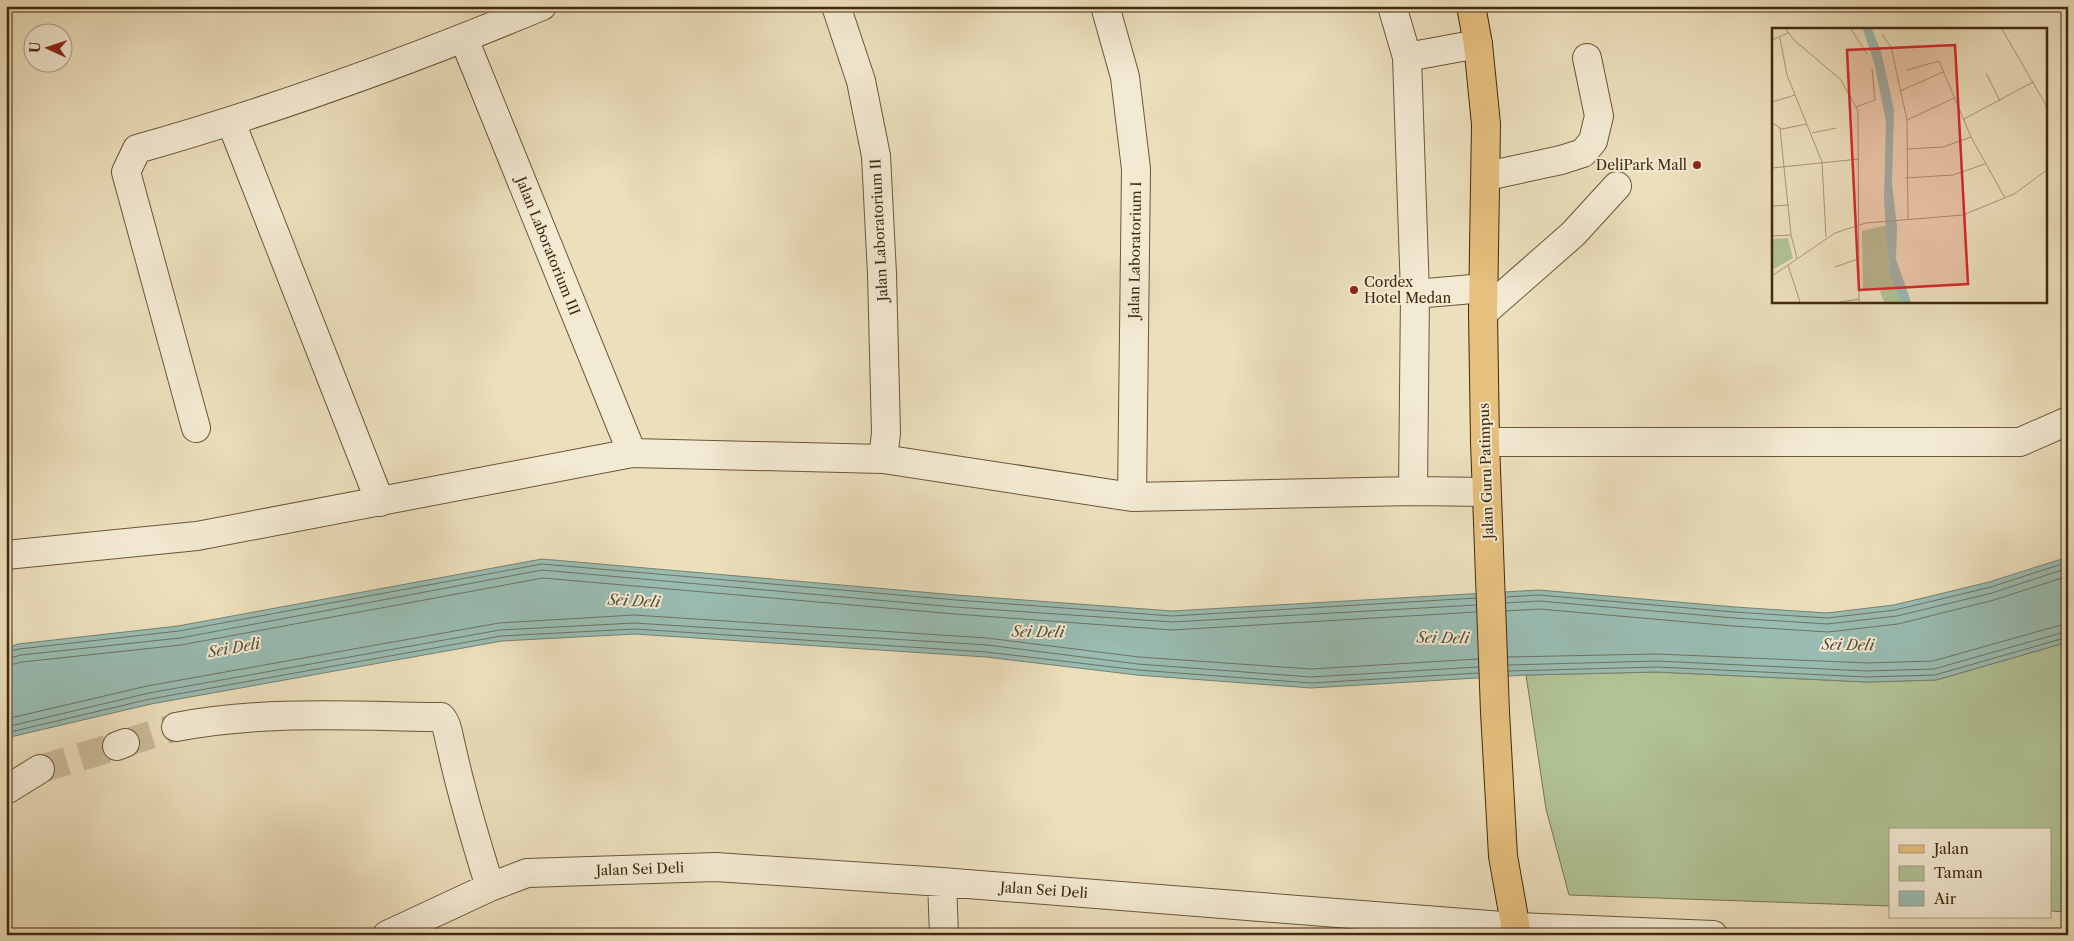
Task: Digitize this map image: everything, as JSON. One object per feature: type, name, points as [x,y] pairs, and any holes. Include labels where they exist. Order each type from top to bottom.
[{"type":"main road","name":"Jalan Guru Patimpus","points":[[1471,6],[1478,44],[1486,124],[1487,176],[1483,301],[1485,442],[1495,712],[1503,856],[1516,931]]},
{"type":"street","points":[[196,428],[126,172],[137,149],[231,122],[464,39],[542,6]]},
{"type":"street","name":"Jalan Laboratorium II","points":[[836,6],[861,81],[876,156],[883,283],[886,434],[883,459]]},
{"type":"street","name":"Jalan Laboratorium I","points":[[1105,6],[1125,77],[1136,169],[1132,497]]},
{"type":"street","points":[[1392,6],[1407,57],[1415,294],[1413,491]]},
{"type":"street","name":"Jalan Laboratorium III","points":[[464,39],[632,454]]},
{"type":"street","points":[[1407,57],[1478,44]]},
{"type":"street","points":[[1487,176],[1561,160],[1583,153],[1593,142],[1599,116],[1587,58]]},
{"type":"street","points":[[231,122],[380,502]]},
{"type":"street","points":[[1415,294],[1483,301],[1573,234],[1617,186]]},
{"type":"street","points":[[1485,442],[2020,442],[2068,421]]},
{"type":"street","points":[[6,555],[197,536],[632,454],[883,459],[1132,497],[1413,491],[1486,492]]},
{"type":"street","points":[[176,728],[216,720],[284,716],[443,719],[460,786],[490,887]]},
{"type":"street","points":[[6,790],[40,770]]},
{"type":"street","name":"Jalan Sei Deli","points":[[387,935],[490,887],[527,873],[716,867],[942,882],[1516,931],[1714,935]]},
{"type":"street","points":[[942,882],[944,935]]},
{"type":"green space","points":[[2068,642],[2068,912],[2052,911],[2052,828],[1889,828],[1889,906],[1569,895],[1546,809],[1526,675],[1657,672],[1867,682],[1936,680]]},
{"type":"water","name":"Sei Deli","points":[[2068,557],[2068,642],[1936,680],[1867,682],[1657,672],[1526,675],[1311,688],[1137,675],[986,657],[635,634],[502,641],[151,704],[6,738],[6,648],[18,644],[178,626],[542,559],[956,595],[1172,611],[1539,590],[1827,613],[1894,605],[1989,582]]},
{"type":"tunnel","points":[[125,743],[176,727]]},
{"type":"tunnel","points":[[40,769],[117,746]]},
{"type":"place","name":"DeliPark Mall","points":[[1697,165]]},
{"type":"place","name":"Cordex Hotel Medan","points":[[1354,290]]}]
